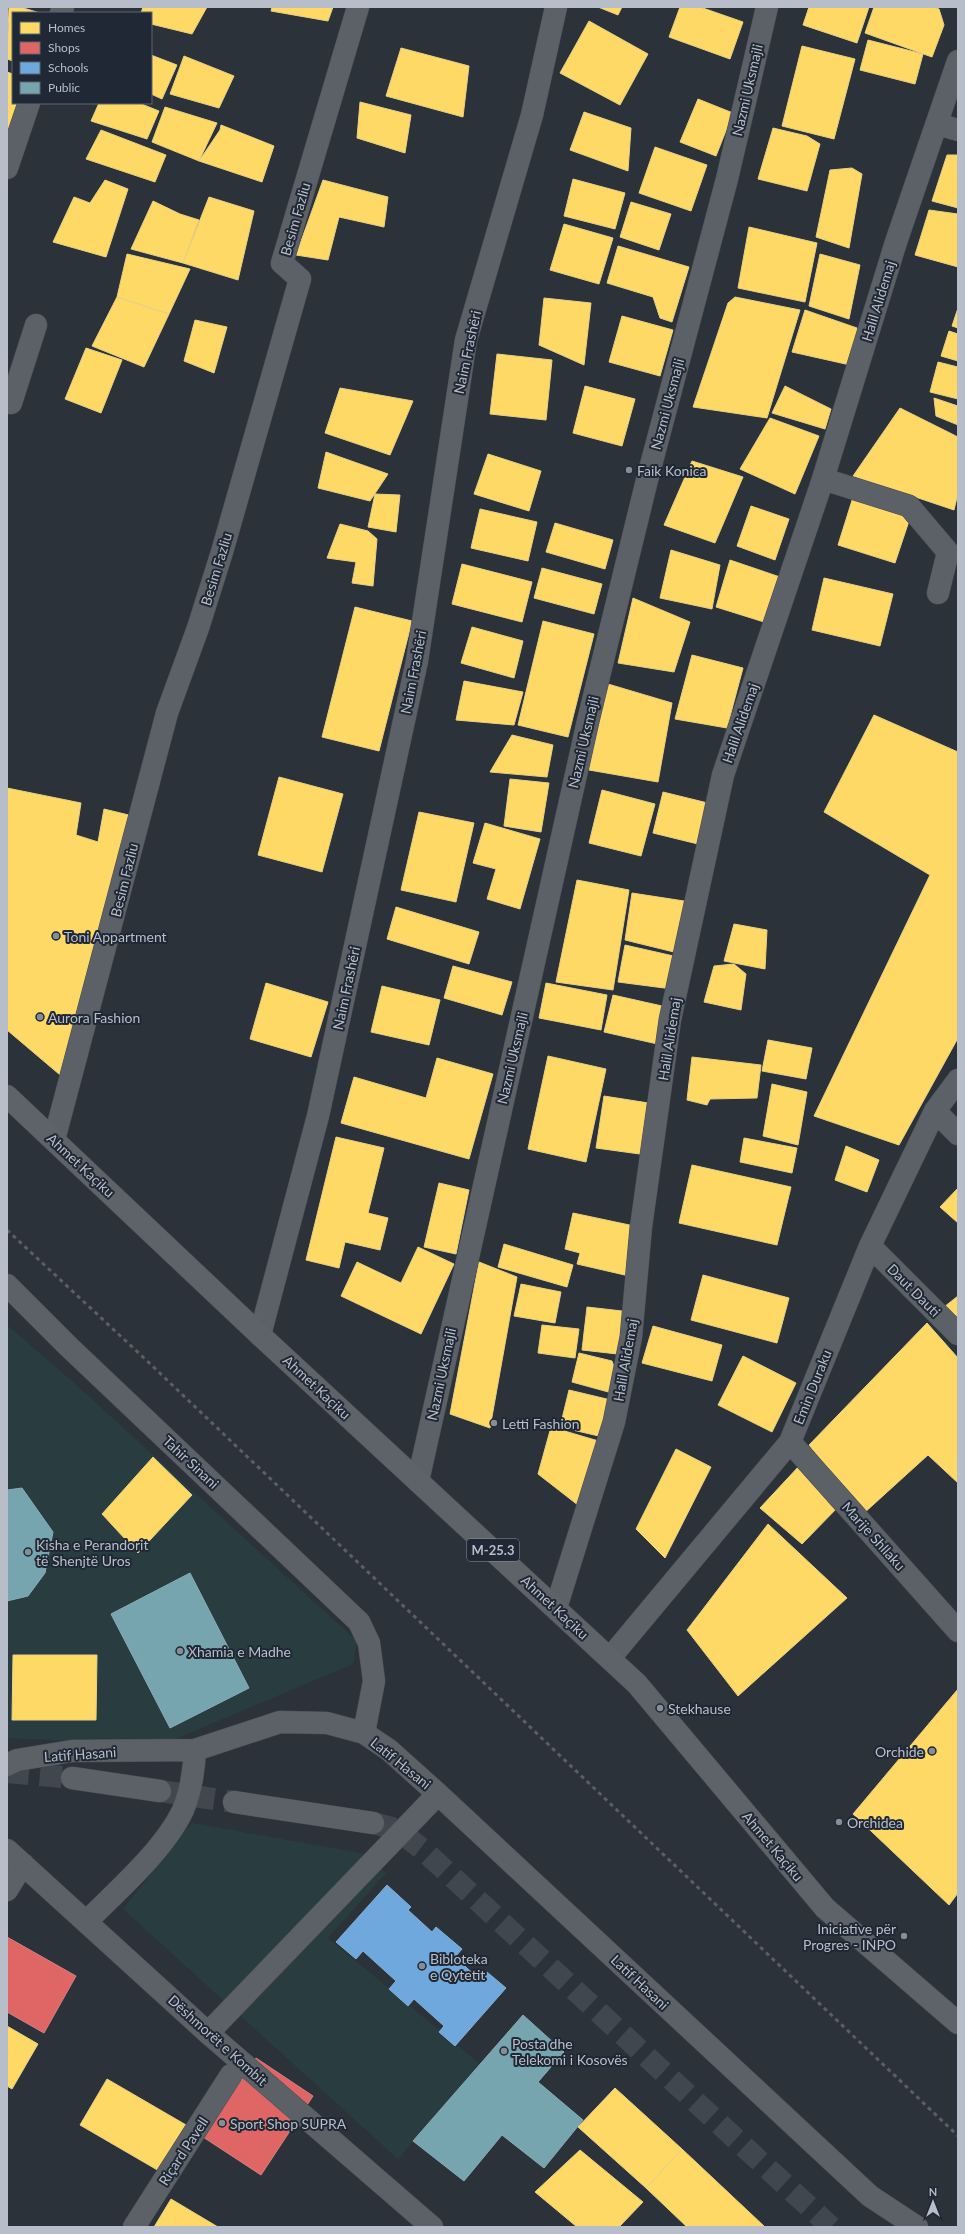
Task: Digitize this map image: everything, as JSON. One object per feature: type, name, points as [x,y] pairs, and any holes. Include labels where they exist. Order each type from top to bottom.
[{"type":"main road","name":"Ahmet Kaçiku","points":[[7,1096],[260,1335],[637,1684],[825,1908],[958,2023]]},
{"type":"street","name":"Besim Fazliu","points":[[54,1140],[167,713],[198,628],[222,552],[300,279],[282,263],[358,7]]},
{"type":"street","name":"Naim Frashëri","points":[[260,1335],[318,1116],[417,661],[466,340],[532,114],[556,7]]},
{"type":"street","name":"Nazmi Uksmajli","points":[[418,1481],[588,721],[647,480],[727,179],[767,7]]},
{"type":"street","name":"Halil Alidemaj","points":[[556,1608],[614,1422],[630,1344],[641,1227],[670,1020],[723,775],[822,479],[896,242],[958,61]]},
{"type":"street","points":[[7,168],[29,104]]},
{"type":"street","points":[[937,124],[958,130]]},
{"type":"street","points":[[8,407],[36,325]]},
{"type":"street","points":[[822,479],[909,506],[948,552],[938,593]]},
{"type":"street","name":"Emin Duraku","points":[[610,1658],[790,1442],[870,1246],[935,1111],[958,1080]]},
{"type":"street","points":[[935,1111],[958,1134]]},
{"type":"street","name":"Daut Dauti","points":[[870,1246],[958,1334]]},
{"type":"street","name":"Tahir Sinani","points":[[7,1285],[69,1347],[359,1622],[369,1643]]},
{"type":"street","name":"Marije Shllaku","points":[[790,1442],[958,1631]]},
{"type":"street","name":"Latif Hasani","points":[[364,1733],[374,1681],[369,1643]]},
{"type":"street","name":"Latif Hasani","points":[[7,1765],[17,1760],[72,1751],[195,1750],[280,1722],[327,1723],[364,1733],[390,1750],[870,2196],[917,2227]]},
{"type":"street","points":[[86,1922],[156,1851],[182,1810],[194,1772],[195,1750]]},
{"type":"street","name":"Latif Hasani","points":[[72,1778],[160,1791]]},
{"type":"street","points":[[208,2033],[438,1794]]},
{"type":"street","points":[[234,1802],[374,1824]]},
{"type":"street","points":[[7,1890],[15,1857]]},
{"type":"street","name":"Dëshmorët e Kombit","points":[[15,1857],[208,2033],[432,2227]]},
{"type":"street","name":"Riçard Pavell","points":[[134,2227],[231,2075]]},
{"type":"green space","points":[[7,1325],[73,1382],[357,1641],[353,1664],[168,1742],[123,1743],[7,1738]]},
{"type":"green space","points":[[192,1823],[365,1854],[386,1873],[328,1938],[480,2064],[398,2159],[123,1909]]},
{"type":"building: Homes","points":[[9,7],[20,7],[37,12],[12,12],[12,61],[7,59]]},
{"type":"building: Homes","points":[[143,7],[207,7],[192,34],[152,24],[152,12],[141,12]]},
{"type":"building: Homes","points":[[272,7],[333,7],[328,21],[271,11]]},
{"type":"building: Homes","points":[[598,7],[622,7],[618,15]]},
{"type":"building: Homes","points":[[680,7],[700,7],[743,22],[730,59],[669,37]]},
{"type":"building: Homes","points":[[809,7],[869,7],[857,43],[803,25]]},
{"type":"building: Homes","points":[[874,7],[933,7],[939,9],[944,25],[932,57],[865,33]]},
{"type":"building: Homes","points":[[589,21],[648,54],[620,105],[560,73]]},
{"type":"building: Homes","points":[[868,40],[923,54],[915,84],[860,70]]},
{"type":"building: Homes","points":[[802,46],[855,59],[834,139],[782,126]]},
{"type":"building: Homes","points":[[401,48],[469,66],[463,117],[386,96]]},
{"type":"building: Homes","points":[[152,55],[177,65],[162,99],[152,94]]},
{"type":"building: Homes","points":[[184,56],[234,76],[219,108],[170,94]]},
{"type":"building: Homes","points":[[7,72],[12,74],[12,104],[23,104],[13,130],[7,128]]},
{"type":"building: Homes","points":[[698,99],[733,113],[716,156],[680,142]]},
{"type":"building: Homes","points":[[360,102],[411,115],[405,153],[357,138]]},
{"type":"building: Homes","points":[[99,104],[142,104],[159,111],[147,139],[91,121]]},
{"type":"building: Homes","points":[[165,107],[217,123],[199,161],[152,142]]},
{"type":"building: Homes","points":[[584,112],[631,128],[628,171],[570,150]]},
{"type":"building: Homes","points":[[221,125],[274,146],[262,182],[199,161],[220,130]]},
{"type":"building: Homes","points":[[773,128],[807,136],[820,144],[807,191],[758,179]]},
{"type":"building: Homes","points":[[101,130],[166,155],[155,182],[86,159]]},
{"type":"building: Homes","points":[[655,147],[707,165],[691,211],[639,193]]},
{"type":"building: Homes","points":[[947,155],[958,155],[958,208],[932,201]]},
{"type":"building: Homes","points":[[852,168],[862,174],[849,248],[816,237],[830,170]]},
{"type":"building: Homes","points":[[573,179],[625,193],[615,229],[564,216]]},
{"type":"building: Homes","points":[[105,180],[128,189],[106,257],[53,242],[74,197],[90,203]]},
{"type":"building: Homes","points":[[323,180],[388,197],[384,227],[339,217],[328,260],[296,255]]},
{"type":"building: Homes","points":[[209,197],[254,211],[238,280],[183,263]]},
{"type":"building: Homes","points":[[153,201],[180,214],[199,220],[183,263],[131,249]]},
{"type":"building: Homes","points":[[631,202],[671,214],[659,250],[620,237]]},
{"type":"building: Homes","points":[[929,210],[958,214],[958,267],[915,255]]},
{"type":"building: Homes","points":[[564,224],[613,238],[599,284],[550,270]]},
{"type":"building: Homes","points":[[749,227],[817,243],[805,302],[738,288]]},
{"type":"building: Homes","points":[[618,246],[689,267],[672,322],[660,318],[653,297],[607,283]]},
{"type":"building: Homes","points":[[127,254],[190,269],[169,314],[117,297]]},
{"type":"building: Homes","points":[[820,254],[860,265],[849,319],[809,306]]},
{"type":"building: Homes","points":[[117,297],[169,314],[144,367],[92,346]]},
{"type":"building: Homes","points":[[735,297],[800,310],[767,418],[693,407],[728,303]]},
{"type":"building: Homes","points":[[544,298],[591,303],[584,365],[539,345]]},
{"type":"building: Homes","points":[[958,308],[958,328],[952,326]]},
{"type":"building: Homes","points":[[805,310],[857,328],[857,342],[850,365],[792,352]]},
{"type":"building: Homes","points":[[622,316],[673,330],[660,376],[609,362]]},
{"type":"building: Homes","points":[[195,320],[227,327],[214,373],[184,361]]},
{"type":"building: Homes","points":[[949,331],[958,334],[958,361],[941,356]]},
{"type":"building: Homes","points":[[86,348],[122,360],[101,413],[65,399]]},
{"type":"building: Homes","points":[[497,354],[552,360],[546,420],[490,414]]},
{"type":"building: Homes","points":[[938,362],[958,367],[958,399],[930,392]]},
{"type":"building: Homes","points":[[585,386],[635,399],[622,446],[573,433]]},
{"type":"building: Homes","points":[[785,386],[831,409],[825,429],[772,413]]},
{"type":"building: Homes","points":[[340,388],[413,401],[390,455],[325,433]]},
{"type":"building: Homes","points":[[934,398],[958,406],[958,425],[936,416]]},
{"type":"building: Homes","points":[[900,408],[958,437],[958,493],[954,510],[853,476]]},
{"type":"building: Homes","points":[[770,418],[819,436],[795,494],[740,469]]},
{"type":"building: Homes","points":[[326,452],[388,474],[370,501],[318,488]]},
{"type":"building: Homes","points":[[488,454],[541,471],[529,511],[474,494]]},
{"type":"building: Homes","points":[[692,461],[743,477],[715,543],[664,525]]},
{"type":"building: Homes","points":[[375,494],[400,495],[396,532],[368,527]]},
{"type":"building: Homes","points":[[854,494],[912,512],[895,563],[838,545]]},
{"type":"building: Homes","points":[[751,506],[789,519],[775,560],[737,546]]},
{"type":"building: Homes","points":[[480,509],[537,522],[528,561],[471,548]]},
{"type":"building: Homes","points":[[555,523],[613,540],[605,569],[546,552]]},
{"type":"building: Homes","points":[[340,524],[368,531],[377,539],[373,586],[352,583],[356,562],[327,558]]},
{"type":"building: Homes","points":[[671,550],[720,565],[712,609],[660,598]]},
{"type":"building: Homes","points":[[730,560],[780,577],[764,622],[716,607]]},
{"type":"building: Homes","points":[[462,564],[532,582],[522,622],[452,604]]},
{"type":"building: Homes","points":[[542,568],[602,584],[594,614],[534,598]]},
{"type":"building: Homes","points":[[824,578],[893,594],[880,646],[812,630]]},
{"type":"building: Homes","points":[[633,598],[690,622],[674,672],[618,663]]},
{"type":"building: Homes","points":[[355,607],[412,621],[379,751],[322,737]]},
{"type":"building: Homes","points":[[543,621],[594,634],[568,737],[518,725]]},
{"type":"building: Homes","points":[[472,627],[523,641],[514,678],[461,663]]},
{"type":"building: Homes","points":[[692,655],[743,668],[727,728],[675,719]]},
{"type":"building: Homes","points":[[464,681],[523,692],[514,725],[456,720]]},
{"type":"building: Homes","points":[[608,684],[672,703],[658,782],[589,770]]},
{"type":"building: Homes","points":[[874,715],[958,752],[958,1038],[899,1145],[814,1116],[930,875],[824,812]]},
{"type":"building: Homes","points":[[512,735],[553,745],[547,777],[490,772]]},
{"type":"building: Homes","points":[[279,777],[343,794],[322,872],[258,855]]},
{"type":"building: Homes","points":[[510,779],[549,783],[541,832],[504,826]]},
{"type":"building: Homes","name":"Toni Appartment","points":[[7,788],[81,803],[76,835],[98,842],[104,809],[137,817],[66,1080],[7,1030]]},
{"type":"building: Homes","points":[[602,790],[655,804],[641,856],[589,843]]},
{"type":"building: Homes","points":[[663,792],[716,805],[706,846],[653,833]]},
{"type":"building: Homes","points":[[419,812],[474,823],[456,902],[401,890]]},
{"type":"building: Homes","points":[[485,823],[540,839],[520,909],[487,899],[496,869],[473,863]]},
{"type":"building: Homes","points":[[577,880],[629,890],[613,990],[556,982]]},
{"type":"building: Homes","points":[[632,893],[684,901],[678,953],[625,940]]},
{"type":"building: Homes","points":[[396,907],[479,932],[469,964],[387,939]]},
{"type":"building: Homes","points":[[734,924],[767,930],[765,969],[724,961]]},
{"type":"building: Homes","points":[[625,945],[678,957],[672,989],[618,982]]},
{"type":"building: Homes","points":[[734,964],[746,974],[741,1010],[704,1002],[714,966]]},
{"type":"building: Homes","points":[[453,966],[512,982],[502,1015],[444,998]]},
{"type":"building: Homes","points":[[266,983],[328,1002],[311,1057],[250,1039]]},
{"type":"building: Homes","points":[[546,983],[607,995],[601,1030],[539,1018]]},
{"type":"building: Homes","points":[[382,986],[440,1000],[429,1045],[371,1032]]},
{"type":"building: Homes","points":[[613,995],[671,1008],[662,1045],[604,1032]]},
{"type":"building: Homes","points":[[768,1040],[812,1048],[806,1079],[762,1071]]},
{"type":"building: Homes","points":[[548,1056],[606,1069],[586,1162],[528,1149]]},
{"type":"building: Homes","points":[[692,1057],[761,1065],[757,1098],[710,1099],[707,1105],[687,1100]]},
{"type":"building: Homes","points":[[437,1058],[493,1074],[469,1159],[341,1123],[354,1077],[426,1098]]},
{"type":"building: Homes","points":[[772,1084],[807,1092],[798,1145],[763,1136]]},
{"type":"building: Homes","points":[[604,1096],[655,1104],[647,1155],[596,1148]]},
{"type":"building: Homes","points":[[336,1137],[384,1148],[368,1213],[388,1218],[380,1250],[345,1242],[339,1268],[306,1260]]},
{"type":"building: Homes","points":[[744,1138],[797,1148],[792,1173],[740,1162]]},
{"type":"building: Homes","points":[[846,1146],[879,1160],[867,1192],[835,1180]]},
{"type":"building: Homes","points":[[692,1165],[791,1187],[777,1245],[679,1223]]},
{"type":"building: Homes","points":[[439,1183],[469,1190],[456,1254],[424,1247]]},
{"type":"building: Homes","points":[[958,1188],[958,1223],[940,1207]]},
{"type":"building: Homes","points":[[573,1213],[639,1227],[629,1276],[577,1264],[580,1253],[565,1249]]},
{"type":"building: Homes","points":[[504,1244],[573,1265],[567,1287],[498,1267]]},
{"type":"building: Homes","points":[[418,1247],[454,1264],[421,1334],[341,1296],[357,1262],[401,1283]]},
{"type":"building: Homes","points":[[479,1262],[517,1277],[490,1428],[450,1414]]},
{"type":"building: Homes","points":[[703,1275],[789,1298],[777,1343],[691,1320]]},
{"type":"building: Homes","points":[[521,1284],[561,1292],[555,1323],[514,1316]]},
{"type":"building: Homes","points":[[958,1296],[958,1322],[944,1307]]},
{"type":"building: Homes","points":[[587,1307],[631,1312],[626,1355],[582,1350]]},
{"type":"building: Homes","points":[[927,1323],[958,1358],[958,1483],[928,1455],[863,1514],[809,1445]]},
{"type":"building: Homes","points":[[542,1325],[579,1329],[575,1358],[538,1353]]},
{"type":"building: Homes","points":[[653,1326],[722,1345],[712,1381],[642,1363]]},
{"type":"building: Homes","points":[[579,1353],[612,1361],[617,1375],[612,1393],[572,1382]]},
{"type":"building: Homes","points":[[743,1356],[796,1383],[772,1432],[718,1405]]},
{"type":"building: Homes","points":[[569,1390],[611,1400],[603,1437],[560,1427]]},
{"type":"building: Homes","points":[[551,1427],[602,1442],[583,1509],[538,1474]]},
{"type":"building: Homes","points":[[676,1449],[711,1467],[665,1558],[636,1529]]},
{"type":"building: Homes","points":[[153,1457],[192,1495],[138,1553],[102,1514]]},
{"type":"building: Homes","points":[[800,1465],[841,1504],[802,1544],[760,1508]]},
{"type":"building: Homes","points":[[768,1524],[847,1598],[738,1696],[687,1630]]},
{"type":"building: Homes","points":[[13,1655],[97,1655],[96,1720],[12,1720]]},
{"type":"building: Homes","name":"Orchide","points":[[958,1689],[958,1893],[949,1905],[853,1814]]},
{"type":"building: Homes","points":[[7,2026],[38,2044],[12,2089],[7,2086]]},
{"type":"building: Homes","points":[[107,2079],[193,2129],[166,2175],[80,2125]]},
{"type":"building: Homes","points":[[615,2088],[682,2149],[646,2188],[578,2127]]},
{"type":"building: Homes","points":[[682,2149],[765,2227],[687,2227],[646,2188]]},
{"type":"building: Homes","points":[[580,2150],[643,2202],[619,2227],[577,2227],[535,2192]]},
{"type":"building: Homes","points":[[171,2199],[218,2227],[154,2227]]},
{"type":"building: Shops","points":[[7,1937],[76,1976],[44,2033],[7,2012]]},
{"type":"building: Shops","points":[[256,2058],[313,2096],[261,2175],[203,2137]]},
{"type":"building: Schools","name":"Bibloteka e Qytetit","points":[[387,1885],[411,1907],[408,1910],[432,1932],[436,1927],[462,1949],[455,1957],[480,1980],[487,1972],[506,1988],[455,2046],[439,2032],[444,2026],[414,1999],[408,2006],[389,1989],[396,1981],[363,1951],[356,1959],[336,1942]]},
{"type":"building: Public","name":"Kisha e Perandorit të Shenjtë Uros","points":[[22,1488],[53,1532],[45,1573],[28,1596],[7,1601],[7,1490]]},
{"type":"building: Public","name":"Xhamia e Madhe","points":[[190,1573],[249,1688],[170,1728],[111,1614]]},
{"type":"building: Public","points":[[523,2015],[564,2052],[538,2082],[583,2120],[544,2168],[502,2135],[464,2181],[413,2141]]},
{"type":"tunnel","points":[[7,1772],[72,1778]]},
{"type":"tunnel","points":[[160,1791],[234,1802]]},
{"type":"tunnel","points":[[373,1823],[396,1829],[421,1848],[831,2227]]},
{"type":"railway","points":[[7,1230],[144,1358],[958,2136]]},
{"type":"place","name":"Faik Konica","points":[[629,470]]},
{"type":"place","name":"Toni Appartment","points":[[56,936]]},
{"type":"place","name":"Aurora Fashion","points":[[40,1017]]},
{"type":"place","name":"Letti Fashion","points":[[494,1423]]},
{"type":"place","name":"Kisha e Perandorit të Shenjtë Uros","points":[[28,1552]]},
{"type":"place","name":"Xhamia e Madhe","points":[[180,1651]]},
{"type":"place","name":"Stekhause","points":[[660,1708]]},
{"type":"place","name":"Orchide","points":[[932,1751]]},
{"type":"place","name":"Orchidea","points":[[839,1822]]},
{"type":"place","name":"Iniciative për Progres - INPO","points":[[904,1936]]},
{"type":"place","name":"Bibloteka e Qytetit","points":[[422,1966]]},
{"type":"place","name":"Posta dhe Telekomi i Kosovës","points":[[504,2051]]},
{"type":"place","name":"Sport Shop SUPRA","points":[[222,2123]]}]
